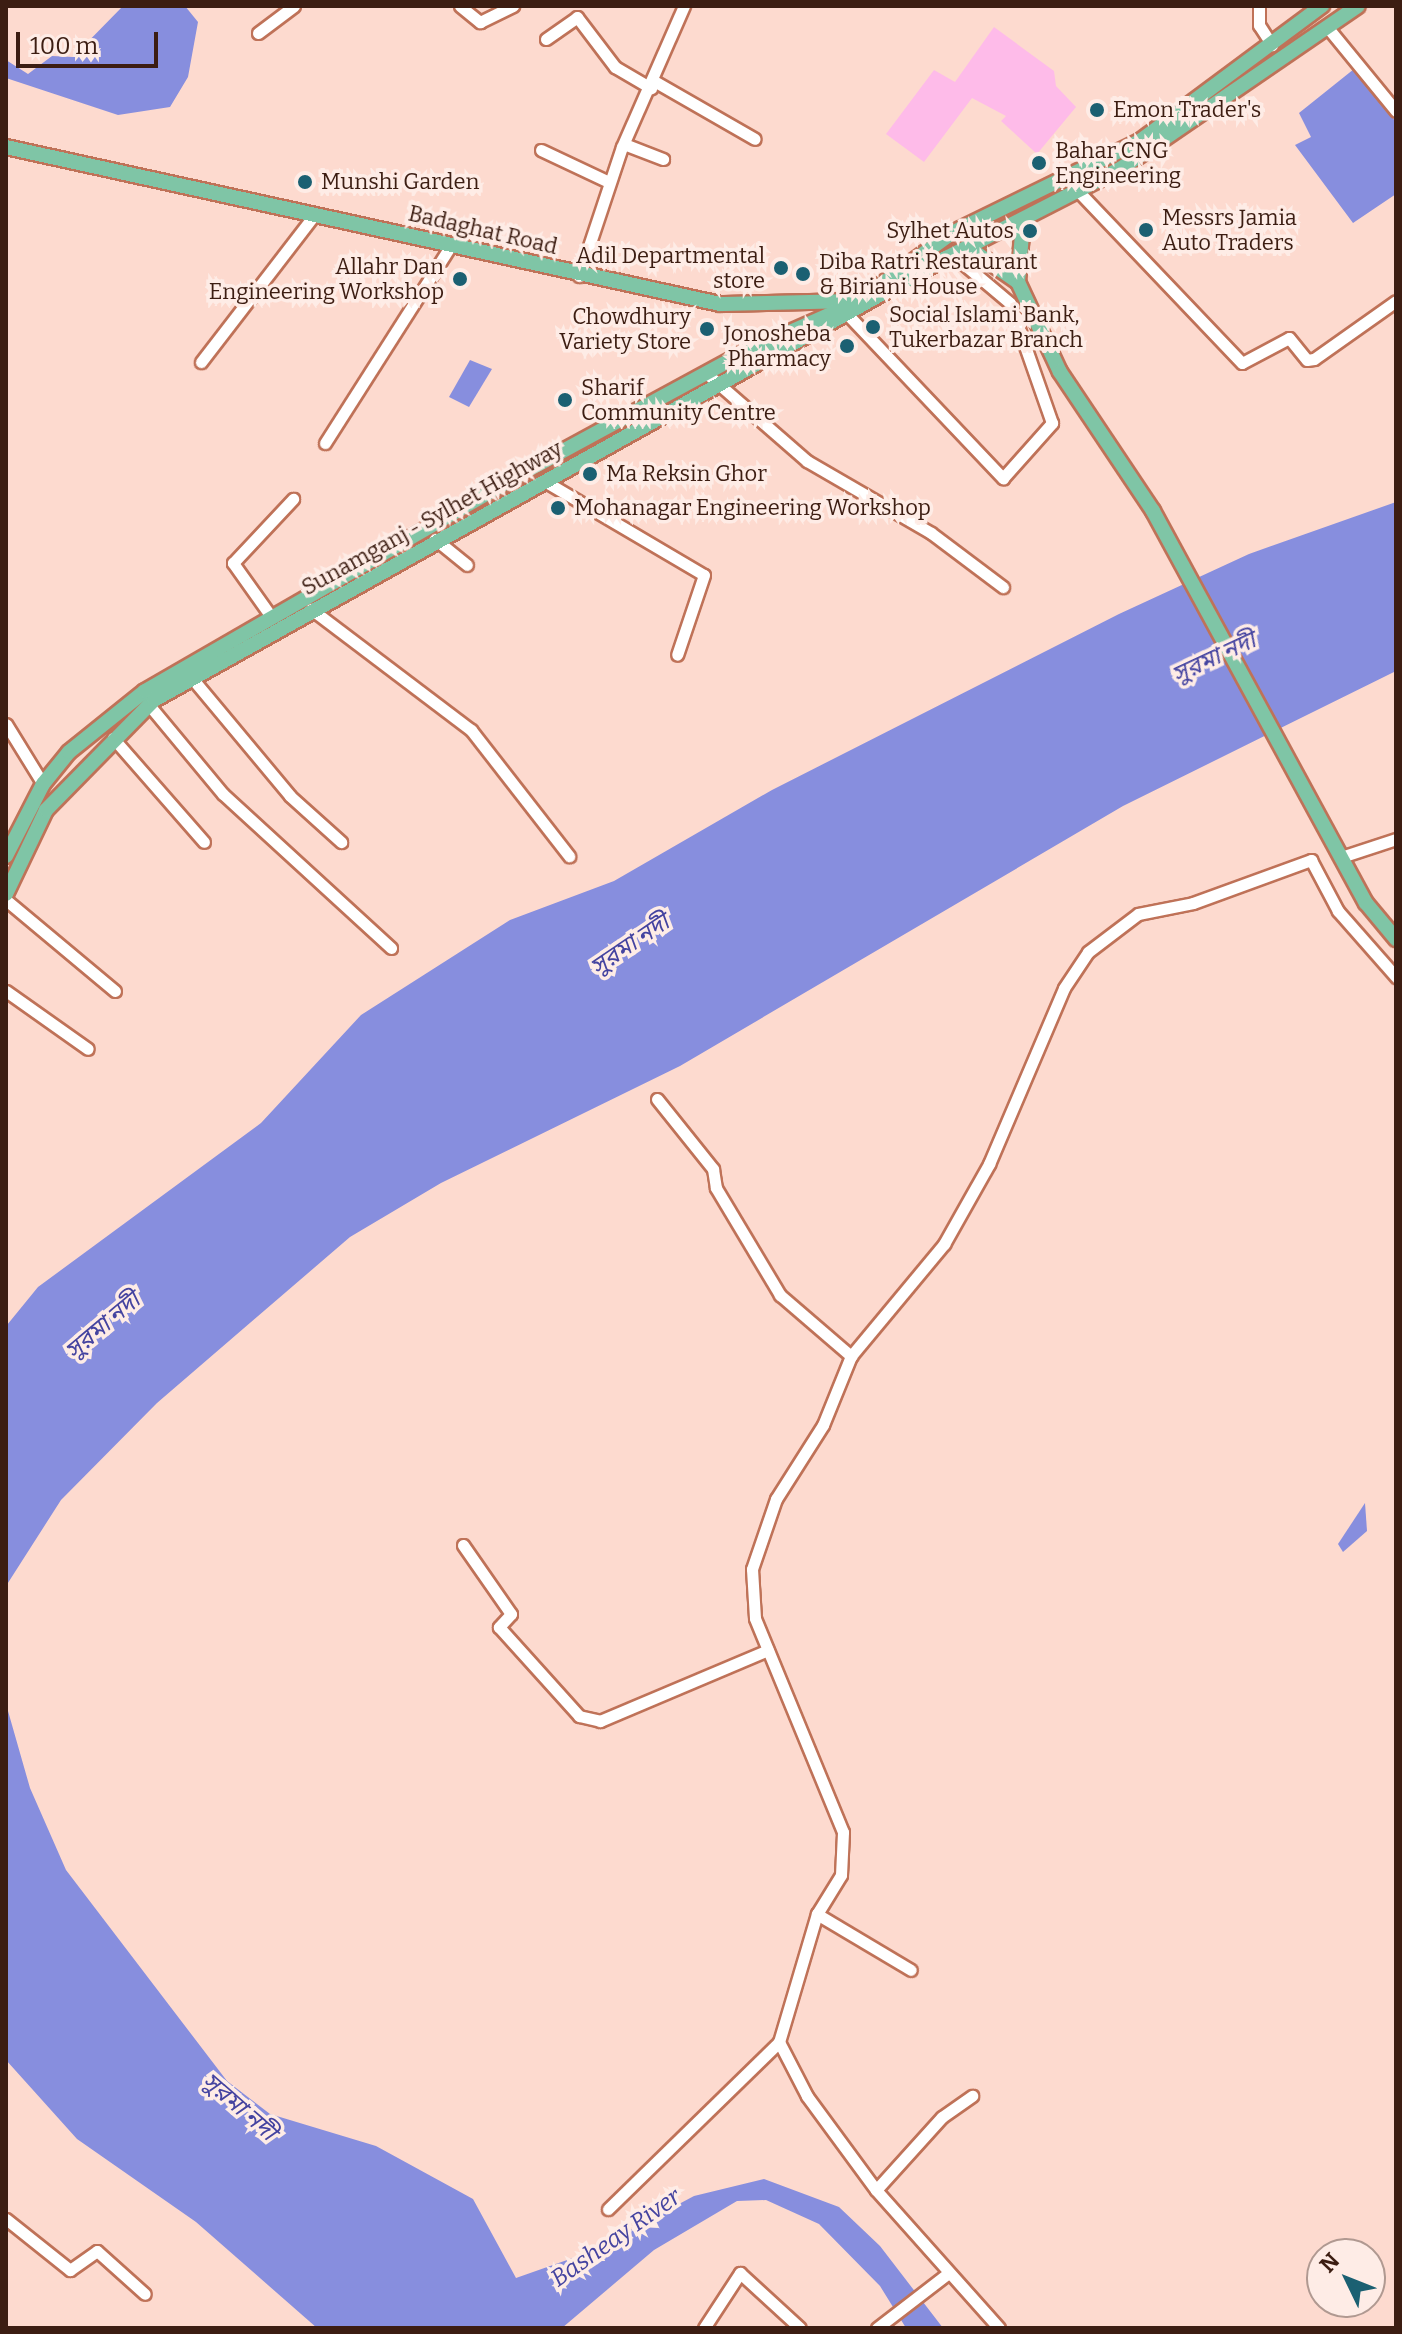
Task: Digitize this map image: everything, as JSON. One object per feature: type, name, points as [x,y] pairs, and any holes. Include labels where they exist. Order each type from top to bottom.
[{"type":"main road","name":"Sunamganj - Sylhet Highway","points":[[6,897],[46,810],[113,738],[149,705],[191,677],[435,539],[546,482],[849,316],[991,212],[1140,141],[1322,6]]},
{"type":"main road","name":"Sunamganj - Sylhet Highway","points":[[6,856],[43,784],[69,752],[145,691],[270,615],[749,350],[862,304],[1079,192],[1178,134],[1358,6]]},
{"type":"main road","name":"Badaghat Road","points":[[6,147],[315,214],[579,276],[720,304],[862,304]]},
{"type":"main road","points":[[991,212],[1001,233]]},
{"type":"main road","points":[[1018,282],[1023,222]]},
{"type":"main road","points":[[969,248],[1018,282],[1071,391],[1153,511],[1328,835],[1396,939]]},
{"type":"main road","points":[[749,350],[758,367]]},
{"type":"main road","points":[[605,428],[614,444]]},
{"type":"street","points":[[258,33],[294,6]]},
{"type":"street","points":[[460,6],[480,22],[513,6]]},
{"type":"street","points":[[579,276],[609,182],[684,6]]},
{"type":"street","points":[[1259,6],[1259,25],[1272,45]]},
{"type":"street","points":[[546,39],[577,17],[615,67],[755,139]]},
{"type":"street","points":[[1328,28],[1396,111]]},
{"type":"street","points":[[624,144],[663,159]]},
{"type":"street","points":[[541,150],[609,182]]},
{"type":"street","points":[[1079,192],[1242,363],[1289,338],[1307,360],[1314,359],[1396,301]]},
{"type":"street","points":[[201,362],[315,214]]},
{"type":"street","points":[[325,443],[451,245]]},
{"type":"street","points":[[849,316],[1003,478],[1052,423],[1010,303],[953,255]]},
{"type":"street","points":[[706,373],[719,388],[807,461],[931,533],[1003,587]]},
{"type":"street","points":[[546,482],[704,575],[677,655]]},
{"type":"street","points":[[270,615],[233,563],[293,499]]},
{"type":"street","points":[[435,539],[467,565]]},
{"type":"street","points":[[311,609],[471,730],[569,856]]},
{"type":"street","points":[[191,677],[290,796],[341,842]]},
{"type":"street","points":[[149,705],[223,794],[391,948]]},
{"type":"street","points":[[6,724],[43,784]]},
{"type":"street","points":[[113,738],[204,842]]},
{"type":"street","points":[[1341,857],[1396,839]]},
{"type":"street","points":[[608,2209],[779,2042],[817,1914],[841,1875],[843,1832],[768,1650],[749,1594],[752,1569],[776,1499],[823,1425],[851,1356],[944,1244],[989,1164],[1064,988],[1112,930],[1138,914],[1193,903],[1311,860],[1338,911],[1396,977]]},
{"type":"street","points":[[6,897],[115,991]]},
{"type":"street","points":[[6,991],[88,1049]]},
{"type":"street","points":[[657,1099],[713,1169],[780,1295],[851,1356]]},
{"type":"street","points":[[463,1545],[511,1614],[499,1627],[579,1716],[600,1721],[768,1650]]},
{"type":"street","points":[[817,1914],[911,1970]]},
{"type":"street","points":[[779,2042],[807,2096],[876,2190],[947,2274],[999,2328]]},
{"type":"street","points":[[876,2190],[942,2117],[972,2096]]},
{"type":"street","points":[[6,2219],[70,2270],[97,2251],[145,2294]]},
{"type":"street","points":[[704,2328],[740,2273],[800,2328]]},
{"type":"street","points":[[878,2327],[947,2274]]},
{"type":"shaded area","points":[[994,27],[1054,71],[1056,86],[1076,107],[1037,154],[1001,121],[1006,116],[972,98],[924,162],[886,134],[934,70],[955,82]]},
{"type":"water","points":[[123,6],[185,6],[198,22],[188,77],[170,107],[118,115],[6,78],[6,60],[28,74],[52,56],[73,57]]},
{"type":"water","points":[[1354,69],[1396,122],[1396,194],[1353,223],[1295,145],[1311,137],[1299,113]]},
{"type":"water","points":[[470,360],[492,369],[469,407],[449,397]]},
{"type":"water","name":"সুরমা নদী","points":[[1396,502],[1396,671],[1123,806],[680,1066],[441,1183],[350,1237],[157,1403],[61,1500],[6,1586],[7,1325],[38,1287],[261,1123],[361,1015],[510,920],[614,881],[772,790],[1119,614],[1249,554]]},
{"type":"water","points":[[1365,1503],[1367,1531],[1343,1552],[1338,1544]]},
{"type":"water","points":[[6,1704],[30,1788],[66,1870],[227,2081],[270,2114],[376,2146],[473,2199],[516,2278],[587,2253],[694,2196],[764,2179],[839,2207],[880,2246],[943,2328],[906,2328],[880,2286],[819,2224],[766,2200],[737,2201],[654,2250],[562,2328],[317,2328],[196,2222],[77,2139],[6,2060]]},
{"type":"place","name":"Emon Trader's","points":[[1097,110]]},
{"type":"place","name":"Bahar CNG Engineering","points":[[1039,163]]},
{"type":"place","name":"Munshi Garden","points":[[305,182]]},
{"type":"place","name":"Messrs Jamia Auto Traders","points":[[1146,230]]},
{"type":"place","name":"Sylhet Autos","points":[[1030,231]]},
{"type":"place","name":"Adil Departmental store","points":[[781,268]]},
{"type":"place","name":"Diba Ratri Restaurant & Biriani House","points":[[803,274]]},
{"type":"place","name":"Allahr Dan Engineering Workshop","points":[[460,279]]},
{"type":"place","name":"Social Islami Bank, Tukerbazar Branch","points":[[873,327]]},
{"type":"place","name":"Chowdhury Variety Store","points":[[707,329]]},
{"type":"place","name":"Jonosheba Pharmacy","points":[[847,346]]},
{"type":"place","name":"Sharif Community Centre","points":[[565,400]]},
{"type":"place","name":"Ma Reksin Ghor","points":[[590,474]]},
{"type":"place","name":"Mohanagar Engineering Workshop","points":[[558,508]]},
{"type":"water label","name":"Basheay River","points":[[616,2238]]}]
